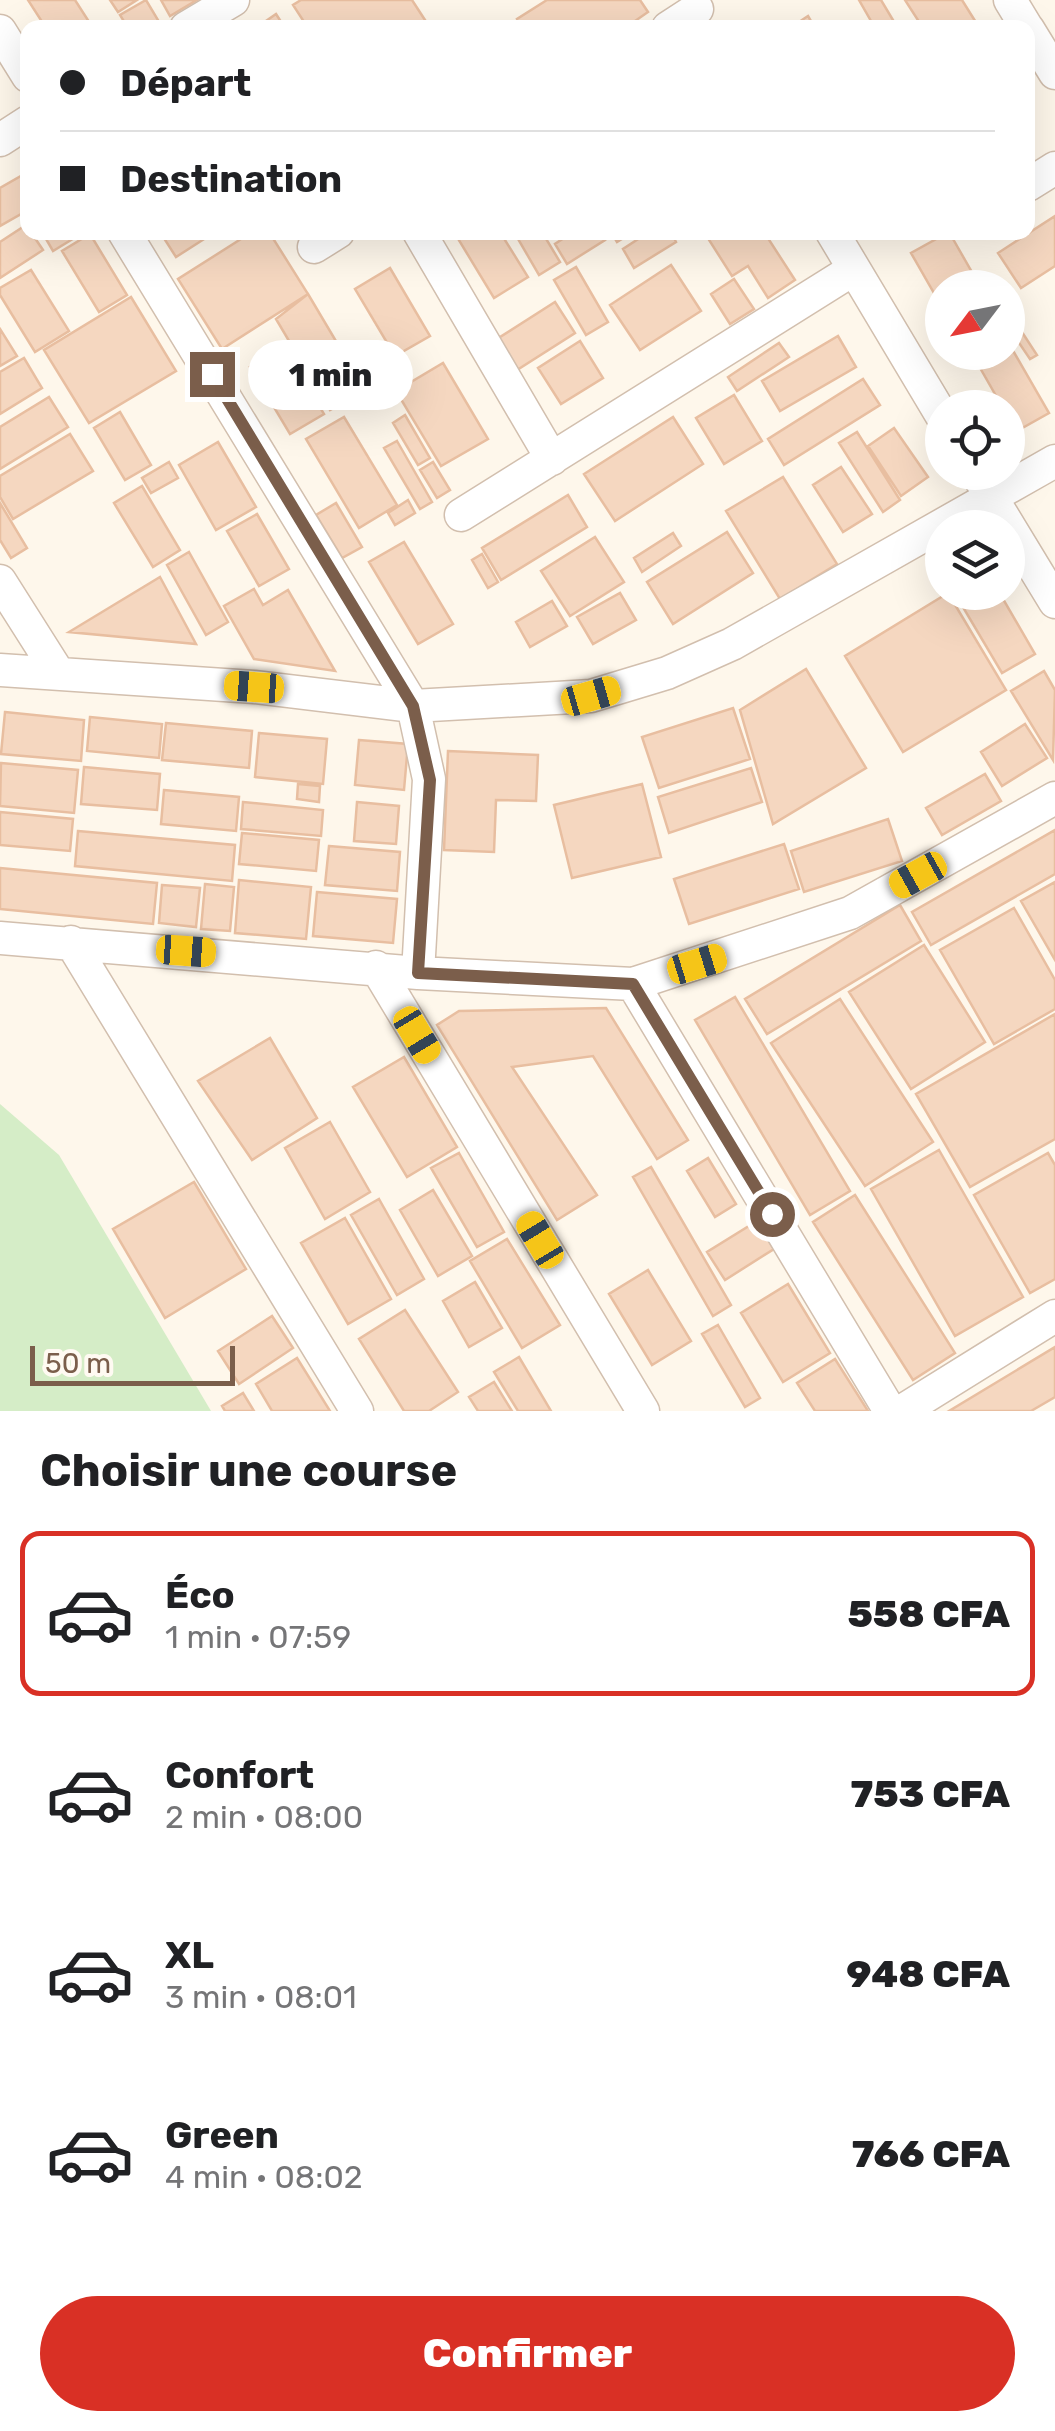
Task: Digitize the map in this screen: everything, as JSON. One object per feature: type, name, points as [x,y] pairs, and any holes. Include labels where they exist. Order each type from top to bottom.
[{"type":"street","points":[[199,20],[232,0]]},
{"type":"street","points":[[0,30],[20,63]]},
{"type":"street","points":[[1035,41],[1055,73]]},
{"type":"street","points":[[129,240],[413,706],[430,780],[418,973]]},
{"type":"street","points":[[424,240],[552,459]]},
{"type":"street","points":[[837,240],[926,390]]},
{"type":"street","points":[[461,516],[854,269]]},
{"type":"street","points":[[1025,472],[1055,461]]},
{"type":"street","points":[[0,670],[254,687],[413,706],[591,696],[667,674],[732,644],[978,490]]},
{"type":"street","points":[[986,490],[1055,602]]},
{"type":"street","points":[[0,581],[56,671]]},
{"type":"street","points":[[0,938],[418,973],[633,984],[850,912],[1055,798]]},
{"type":"street","points":[[71,942],[358,1411]]},
{"type":"street","points":[[376,967],[643,1411]]},
{"type":"street","points":[[633,984],[890,1411]]},
{"type":"street","points":[[902,1411],[1055,1316]]},
{"type":"green space","points":[[0,1104],[59,1155],[211,1411],[0,1411]]},
{"type":"building","points":[[28,0],[75,0],[88,20],[41,20]]},
{"type":"building","points":[[110,0],[137,0],[118,12]]},
{"type":"building","points":[[146,0],[158,20],[123,20],[120,15]]},
{"type":"building","points":[[161,0],[197,0],[170,16]]},
{"type":"building","points":[[301,0],[412,0],[425,20],[303,20],[293,5]]},
{"type":"building","points":[[547,0],[640,0],[648,12],[636,20],[517,19]]},
{"type":"building","points":[[859,0],[881,0],[893,20],[870,20]]},
{"type":"building","points":[[905,0],[962,0],[974,20],[918,20]]},
{"type":"building","points":[[20,177],[20,215],[0,226],[0,188]]},
{"type":"building","points":[[1055,216],[1055,266],[1025,285],[1025,270],[1009,270],[998,253],[1018,240],[1035,240],[1035,229]]},
{"type":"building","points":[[20,229],[20,240],[36,240],[43,250],[0,278],[0,242]]},
{"type":"building","points":[[47,240],[71,240],[53,251]]},
{"type":"building","points":[[80,240],[94,240],[127,295],[99,312],[62,251]]},
{"type":"building","points":[[165,240],[203,240],[176,257]]},
{"type":"building","points":[[239,240],[274,240],[308,294],[222,349],[178,279]]},
{"type":"building","points":[[459,240],[505,240],[528,277],[494,298]]},
{"type":"building","points":[[519,240],[547,240],[560,262],[539,275]]},
{"type":"building","points":[[561,240],[605,240],[567,264],[555,244]]},
{"type":"building","points":[[637,240],[676,242],[634,268],[623,249]]},
{"type":"building","points":[[709,240],[769,240],[795,280],[768,298],[748,266],[732,276]]},
{"type":"building","points":[[935,240],[954,240],[971,270],[925,270],[925,277],[911,253]]},
{"type":"building","points":[[671,265],[701,311],[640,350],[610,305]]},
{"type":"building","points":[[576,267],[608,322],[586,335],[554,280]]},
{"type":"building","points":[[390,268],[430,336],[395,356],[355,289]]},
{"type":"building","points":[[31,270],[69,331],[35,352],[0,295],[0,288]]},
{"type":"building","points":[[734,279],[754,309],[730,324],[711,294]]},
{"type":"building","points":[[308,294],[365,390],[330,410],[276,319]]},
{"type":"building","points":[[131,297],[176,371],[89,423],[44,350]]},
{"type":"building","points":[[555,302],[575,333],[517,370],[497,339]]},
{"type":"building","points":[[0,329],[17,356],[0,366]]},
{"type":"building","points":[[838,336],[856,367],[780,411],[762,381]]},
{"type":"building","points":[[1025,337],[1037,355],[1030,359],[1025,352]]},
{"type":"building","points":[[580,341],[603,378],[561,404],[538,368]]},
{"type":"building","points":[[779,343],[789,357],[737,391],[728,377]]},
{"type":"building","points":[[284,347],[324,414],[290,434],[250,367]]},
{"type":"building","points":[[24,358],[42,388],[0,414],[0,372]]},
{"type":"building","points":[[443,363],[488,439],[441,466],[396,391]]},
{"type":"building","points":[[981,370],[1024,370],[1049,413],[1025,426],[1025,390],[993,390]]},
{"type":"building","points":[[863,379],[880,405],[784,465],[768,439]]},
{"type":"building","points":[[734,395],[762,441],[724,464],[696,418]]},
{"type":"building","points":[[49,397],[68,427],[0,469],[0,427]]},
{"type":"building","points":[[120,412],[151,465],[125,480],[94,428]]},
{"type":"building","points":[[405,415],[430,458],[418,465],[393,423]]},
{"type":"building","points":[[344,417],[397,505],[359,528],[306,439]]},
{"type":"building","points":[[673,417],[703,464],[615,521],[584,474]]},
{"type":"building","points":[[894,428],[925,473],[925,479],[901,496],[868,446]]},
{"type":"building","points":[[857,432],[900,500],[883,512],[839,443]]},
{"type":"building","points":[[70,434],[93,471],[13,519],[0,497],[0,476]]},
{"type":"building","points":[[397,441],[432,502],[420,509],[384,448]]},
{"type":"building","points":[[218,442],[256,507],[216,530],[179,465]]},
{"type":"building","points":[[169,462],[178,478],[151,493],[142,478]]},
{"type":"building","points":[[433,462],[450,490],[437,498],[420,470]]},
{"type":"building","points":[[841,467],[872,514],[843,532],[813,485]]},
{"type":"building","points":[[783,477],[837,564],[780,599],[726,511]]},
{"type":"building","points":[[142,486],[180,550],[153,567],[114,503]]},
{"type":"building","points":[[568,495],[587,527],[501,580],[482,548]]},
{"type":"building","points":[[408,500],[415,513],[395,525],[388,513]]},
{"type":"building","points":[[0,503],[27,548],[11,558],[0,540]]},
{"type":"building","points":[[336,503],[362,547],[342,558],[316,515]]},
{"type":"building","points":[[257,514],[289,569],[259,586],[227,531]]},
{"type":"building","points":[[727,532],[753,573],[673,624],[647,582]]},
{"type":"building","points":[[673,533],[681,546],[642,572],[634,558]]},
{"type":"building","points":[[595,537],[624,582],[570,616],[541,571]]},
{"type":"building","points":[[404,542],[453,624],[418,644],[369,562]]},
{"type":"building","points":[[189,552],[228,622],[206,635],[167,565]]},
{"type":"building","points":[[482,554],[498,582],[488,588],[472,560]]},
{"type":"building","points":[[160,577],[196,644],[69,632]]},
{"type":"building","points":[[254,589],[263,605],[288,590],[335,671],[254,659],[224,606]]},
{"type":"building","points":[[620,593],[636,620],[593,644],[577,617]]},
{"type":"building","points":[[552,601],[567,626],[530,647],[516,622]]},
{"type":"building","points":[[925,607],[958,610],[1006,690],[903,752],[845,656]]},
{"type":"building","points":[[965,610],[1009,610],[1035,654],[1002,673]]},
{"type":"building","points":[[806,669],[866,768],[773,824],[740,710]]},
{"type":"building","points":[[1044,671],[1055,690],[1053,760],[1011,691]]},
{"type":"building","points":[[733,708],[750,759],[659,788],[642,737]]},
{"type":"building","points":[[5,712],[84,720],[81,761],[1,754]]},
{"type":"building","points":[[90,717],[162,724],[159,758],[87,751]]},
{"type":"building","points":[[166,723],[252,731],[249,768],[162,760]]},
{"type":"building","points":[[1025,724],[1047,758],[1002,786],[981,752]]},
{"type":"building","points":[[259,733],[327,739],[323,784],[255,777]]},
{"type":"building","points":[[359,740],[408,744],[404,790],[355,785]]},
{"type":"building","points":[[448,751],[538,755],[536,801],[496,800],[494,852],[444,850]]},
{"type":"building","points":[[1,763],[78,770],[74,813],[0,806]]},
{"type":"building","points":[[84,767],[160,774],[157,810],[81,804]]},
{"type":"building","points":[[751,768],[762,802],[669,833],[658,797]]},
{"type":"building","points":[[985,774],[1001,801],[942,835],[926,808]]},
{"type":"building","points":[[298,784],[320,786],[319,802],[297,799]]},
{"type":"building","points":[[642,784],[661,857],[572,878],[554,805]]},
{"type":"building","points":[[164,790],[239,797],[236,831],[161,824]]},
{"type":"building","points":[[243,802],[323,810],[321,836],[241,829]]},
{"type":"building","points":[[357,802],[399,806],[396,844],[354,841]]},
{"type":"building","points":[[0,812],[73,819],[70,851],[0,845]]},
{"type":"building","points":[[888,819],[902,861],[804,892],[791,851]]},
{"type":"building","points":[[1055,830],[1055,874],[931,945],[912,912]]},
{"type":"building","points":[[78,831],[235,845],[232,881],[75,866]]},
{"type":"building","points":[[242,833],[319,840],[316,871],[239,864]]},
{"type":"building","points":[[784,844],[799,889],[689,924],[674,879]]},
{"type":"building","points":[[329,846],[400,852],[397,891],[325,885]]},
{"type":"building","points":[[0,868],[157,883],[153,924],[0,909]]},
{"type":"building","points":[[239,880],[311,887],[306,939],[235,933]]},
{"type":"building","points":[[1055,882],[1055,960],[1021,901]]},
{"type":"building","points":[[205,884],[234,887],[230,931],[201,929]]},
{"type":"building","points":[[162,885],[200,888],[196,927],[159,923]]},
{"type":"building","points":[[317,892],[397,899],[393,943],[313,936]]},
{"type":"building","points":[[900,905],[921,941],[767,1034],[745,999]]},
{"type":"building","points":[[1014,908],[1055,980],[1055,1009],[994,1044],[940,950]]},
{"type":"building","points":[[924,945],[985,1042],[911,1089],[849,992]]},
{"type":"building","points":[[735,997],[850,1191],[810,1215],[695,1020]]},
{"type":"building","points":[[840,999],[933,1142],[865,1186],[771,1043]]},
{"type":"building","points":[[606,1008],[688,1140],[657,1159],[593,1056],[512,1067],[597,1195],[557,1220],[437,1025],[459,1011]]},
{"type":"building","points":[[1055,1014],[1055,1139],[970,1187],[916,1094]]},
{"type":"building","points":[[270,1038],[317,1118],[252,1160],[198,1081]]},
{"type":"building","points":[[404,1057],[457,1147],[407,1177],[353,1087]]},
{"type":"building","points":[[330,1122],[370,1192],[325,1219],[285,1148]]},
{"type":"building","points":[[939,1150],[1023,1297],[955,1336],[871,1189]]},
{"type":"building","points":[[459,1153],[504,1232],[477,1247],[431,1168]]},
{"type":"building","points":[[1048,1153],[1055,1165],[1055,1279],[1030,1293],[974,1195]]},
{"type":"building","points":[[708,1158],[736,1204],[715,1217],[687,1171]]},
{"type":"building","points":[[651,1167],[731,1305],[713,1316],[633,1177]]},
{"type":"building","points":[[194,1182],[246,1269],[165,1318],[113,1229]]},
{"type":"building","points":[[433,1190],[472,1256],[438,1276],[400,1210]]},
{"type":"building","points":[[855,1195],[955,1353],[913,1380],[813,1222]]},
{"type":"building","points":[[379,1199],[424,1279],[397,1295],[351,1215]]},
{"type":"building","points":[[345,1218],[391,1299],[348,1324],[301,1243]]},
{"type":"building","points":[[757,1221],[774,1249],[725,1280],[707,1252]]},
{"type":"building","points":[[507,1239],[560,1325],[522,1348],[470,1261]]},
{"type":"building","points":[[648,1270],[691,1341],[652,1365],[609,1294]]},
{"type":"building","points":[[475,1282],[502,1328],[469,1347],[443,1301]]},
{"type":"building","points":[[788,1284],[830,1353],[783,1382],[741,1313]]},
{"type":"building","points":[[405,1310],[458,1392],[429,1411],[404,1411],[359,1339]]},
{"type":"building","points":[[272,1316],[293,1348],[239,1384],[218,1351]]},
{"type":"building","points":[[718,1325],[760,1398],[745,1407],[702,1334]]},
{"type":"building","points":[[1055,1347],[1055,1397],[1031,1411],[949,1411]]},
{"type":"building","points":[[519,1357],[551,1411],[518,1411],[494,1372]]},
{"type":"building","points":[[297,1358],[330,1411],[272,1411],[256,1384]]},
{"type":"building","points":[[835,1359],[868,1411],[815,1411],[797,1383]]},
{"type":"building","points":[[494,1382],[512,1411],[478,1411],[469,1397]]},
{"type":"building","points":[[243,1393],[254,1411],[225,1411],[222,1406]]},
{"type":"route","points":[[212,374],[413,706],[430,780],[418,973],[633,984],[772,1214]]}]
